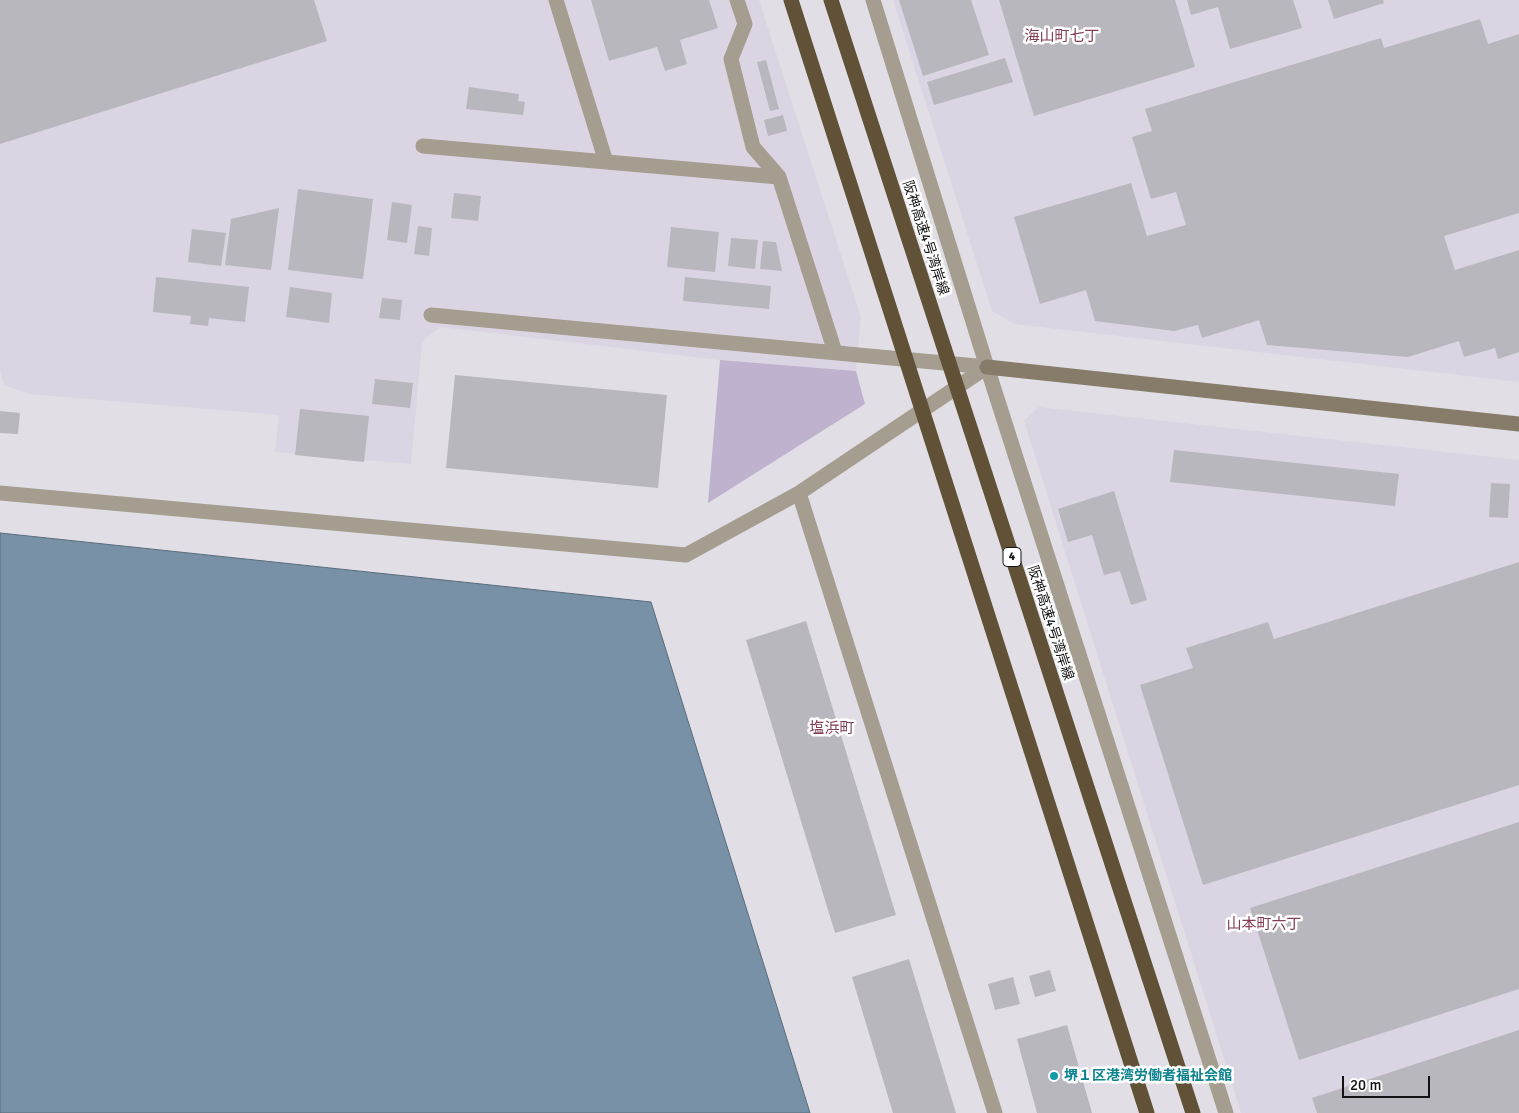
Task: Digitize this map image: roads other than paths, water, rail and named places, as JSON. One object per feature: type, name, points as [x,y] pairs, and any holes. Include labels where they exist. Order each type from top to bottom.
[{"type":"highway","points":[[791,0],[1146,1113]]},
{"type":"highway","name":"阪神高速4号湾岸線","points":[[831,0],[1193,1113]]},
{"type":"street","points":[[556,0],[606,162]]},
{"type":"street","points":[[737,0],[745,24],[731,59],[753,147],[778,177],[835,352]]},
{"type":"street","points":[[873,0],[987,367],[1226,1113]]},
{"type":"street","points":[[423,146],[778,177]]},
{"type":"street","points":[[431,315],[987,367],[1519,424]]},
{"type":"street","points":[[0,493],[686,555],[798,492],[987,367]]},
{"type":"street","points":[[798,492],[995,1113]]},
{"type":"water","points":[[0,533],[651,602],[810,1113],[0,1113]]},
{"type":"place","name":"堺１区港湾労働者福祉会館","points":[[1054,1076]]},
{"type":"district","name":"海山町七丁","points":[[1062,37]]},
{"type":"district","name":"塩浜町","points":[[832,729]]},
{"type":"district","name":"山本町六丁","points":[[1264,925]]}]
